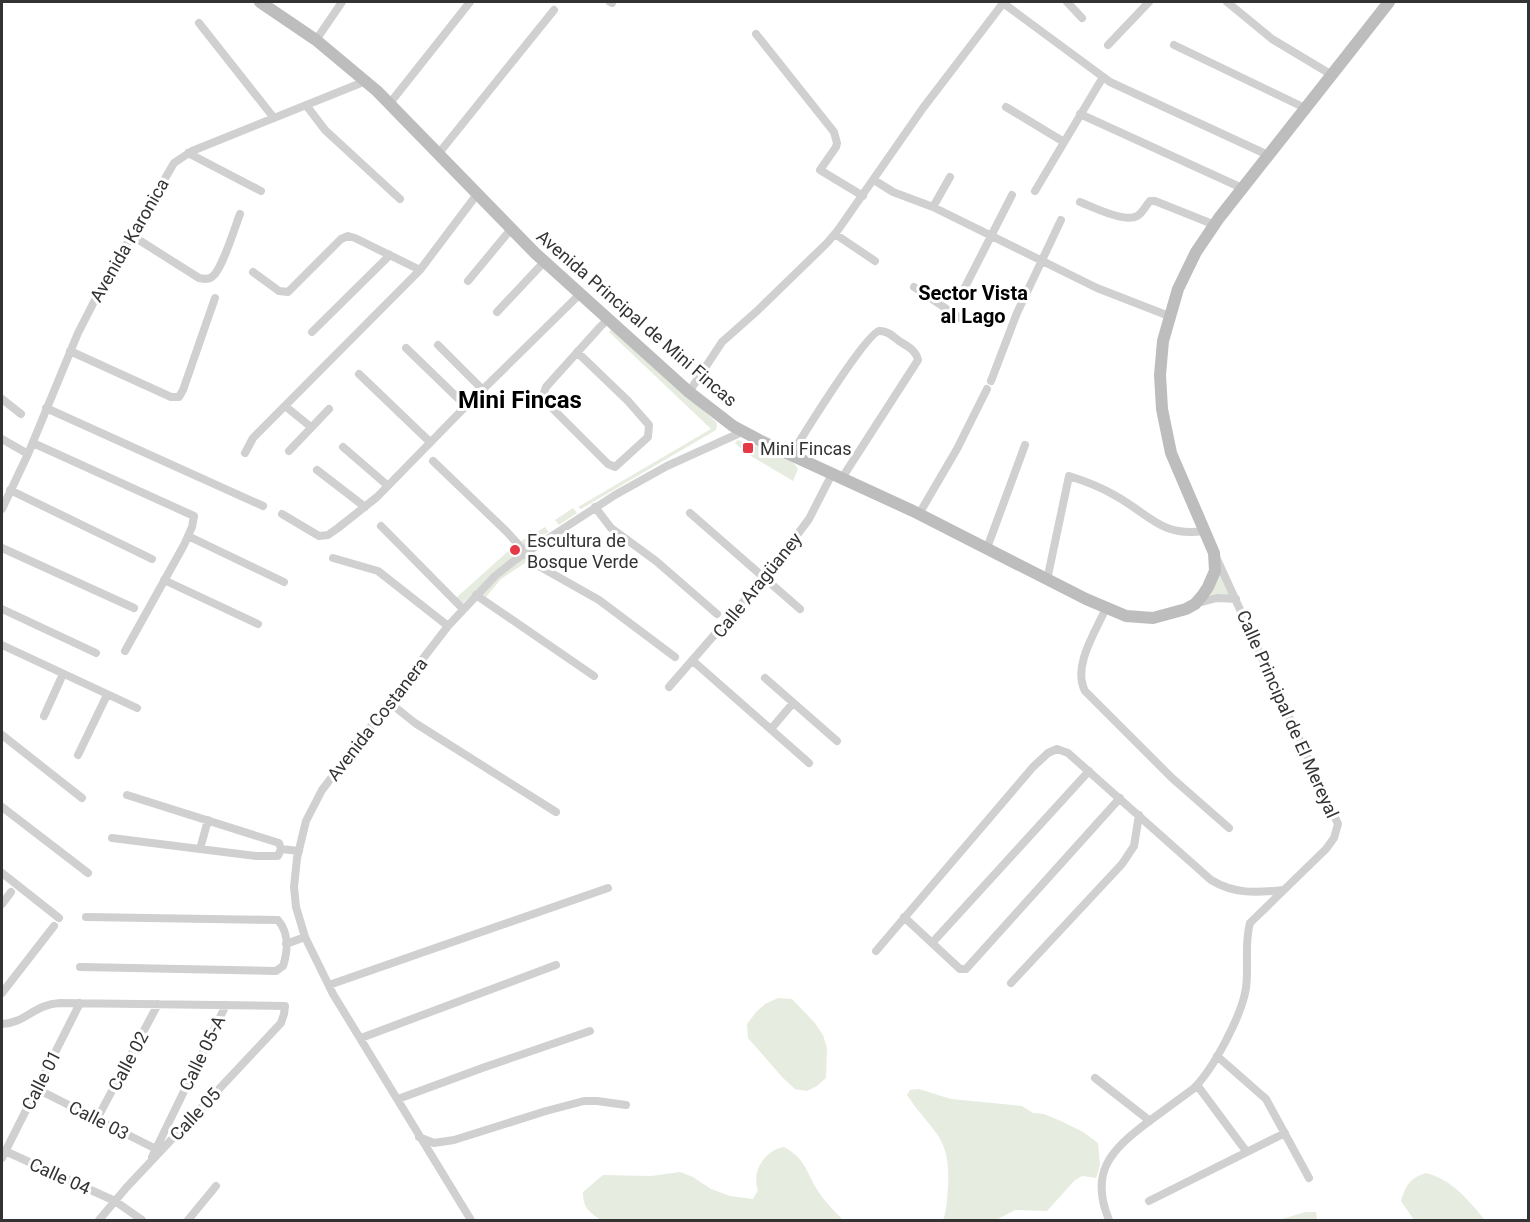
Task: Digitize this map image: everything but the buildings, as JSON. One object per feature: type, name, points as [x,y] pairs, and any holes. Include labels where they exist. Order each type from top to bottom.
[{"type":"street","name":"Avenida Principal de Mini Fincas","points":[[260,2],[316,40],[366,81],[544,262],[689,392],[742,432],[919,514],[1047,580],[1126,616],[1144,618],[1170,614],[1195,604]]},
{"type":"street","points":[[316,40],[342,2]]},
{"type":"street","points":[[390,103],[470,2]]},
{"type":"street","points":[[689,392],[722,342],[758,311],[835,234],[923,108],[1004,2],[1103,77],[1144,99],[1268,156]]},
{"type":"street","points":[[1067,2],[1082,18]]},
{"type":"street","points":[[1108,45],[1149,2]]},
{"type":"street","points":[[1195,604],[1208,588],[1213,577],[1214,553],[1175,465],[1164,421],[1161,364],[1169,316],[1187,269],[1215,225],[1389,2]]},
{"type":"street","points":[[1231,3],[1272,39],[1332,75]]},
{"type":"street","points":[[439,153],[554,10]]},
{"type":"street","points":[[199,23],[274,118]]},
{"type":"street","points":[[756,34],[834,132],[836,147],[819,170],[863,196]]},
{"type":"street","points":[[1174,45],[1305,108]]},
{"type":"street","points":[[1035,191],[1103,77]]},
{"type":"street","name":"Avenida Karonica","points":[[2,509],[33,443],[70,351],[101,288],[169,169],[179,158],[188,153],[366,81]]},
{"type":"street","points":[[306,105],[325,130],[400,199]]},
{"type":"street","points":[[1006,107],[1064,142]]},
{"type":"street","points":[[1080,114],[1242,188]]},
{"type":"street","points":[[188,153],[261,191]]},
{"type":"street","points":[[933,207],[950,177]]},
{"type":"street","points":[[874,180],[893,192],[933,207],[1097,288],[1169,316]]},
{"type":"street","points":[[245,453],[253,438],[420,270],[478,193]]},
{"type":"street","points":[[963,291],[1012,195]]},
{"type":"street","points":[[1080,202],[1118,216],[1133,218],[1142,213],[1150,201],[1155,201],[1215,225]]},
{"type":"street","points":[[131,235],[199,278],[207,279],[214,276],[220,266],[240,214]]},
{"type":"street","points":[[919,514],[957,449],[989,385],[1017,313],[1061,220]]},
{"type":"street","points":[[468,281],[511,229]]},
{"type":"street","points":[[835,234],[875,261]]},
{"type":"street","points":[[253,272],[279,291],[288,292],[341,239],[348,236],[420,270]]},
{"type":"street","points":[[312,332],[390,255]]},
{"type":"street","points":[[497,312],[544,262]]},
{"type":"street","points":[[914,286],[966,322]]},
{"type":"street","points":[[282,514],[315,535],[324,536],[338,528],[365,507],[580,294]]},
{"type":"street","points":[[70,351],[171,397],[179,397],[215,298]]},
{"type":"street","points":[[578,352],[649,425],[648,437],[615,467],[608,464],[542,398],[546,387],[608,319]]},
{"type":"street","name":"Calle Aragüaney","points":[[669,687],[765,577],[809,519],[918,360],[915,351],[887,332],[875,333],[820,407],[791,455]]},
{"type":"street","points":[[438,345],[482,389]]},
{"type":"street","points":[[406,348],[466,406]]},
{"type":"street","points":[[359,374],[430,442]]},
{"type":"street","points":[[2,399],[21,414]]},
{"type":"street","points":[[285,406],[311,427]]},
{"type":"street","points":[[46,408],[263,506]]},
{"type":"street","points":[[289,451],[329,409]]},
{"type":"street","name":"Avenida Costanera","points":[[471,1221],[329,985],[305,937],[294,898],[294,875],[306,821],[315,799],[448,626],[495,576],[595,507],[667,466],[742,432]]},
{"type":"street","points":[[2,439],[28,454]]},
{"type":"street","points":[[33,443],[192,514],[194,518],[188,536],[125,651]]},
{"type":"street","points":[[987,548],[1025,445]]},
{"type":"street","points":[[343,447],[387,485]]},
{"type":"street","points":[[434,461],[544,570],[599,600],[675,657]]},
{"type":"street","points":[[317,470],[365,507]]},
{"type":"street","points":[[1047,580],[1069,476],[1100,487],[1152,522],[1167,529],[1186,533],[1204,531]]},
{"type":"street","points":[[10,490],[152,559]]},
{"type":"street","points":[[595,507],[611,528],[656,561],[717,614]]},
{"type":"street","points":[[690,513],[800,609]]},
{"type":"street","points":[[381,526],[463,609]]},
{"type":"street","points":[[188,536],[284,582]]},
{"type":"street","points":[[2,548],[135,608]]},
{"type":"street","name":"Calle Principal de El Mereyal","points":[[1109,1221],[1101,1194],[1106,1165],[1116,1148],[1197,1085],[1217,1056],[1244,997],[1250,923],[1326,849],[1334,838],[1338,824],[1214,553]]},
{"type":"street","points":[[333,558],[378,571],[448,626]]},
{"type":"street","points":[[164,580],[258,624]]},
{"type":"street","points":[[476,595],[594,676]]},
{"type":"street","points":[[1195,604],[1216,598],[1236,599]]},
{"type":"street","points":[[1106,608],[1083,663],[1081,678],[1085,691],[1172,778],[1229,828]]},
{"type":"street","points":[[2,609],[96,653]]},
{"type":"street","points":[[2,645],[137,708]]},
{"type":"street","points":[[693,661],[809,763]]},
{"type":"street","points":[[44,716],[63,674]]},
{"type":"street","points":[[765,678],[837,741]]},
{"type":"street","points":[[78,754],[107,695]]},
{"type":"street","points":[[390,703],[415,723],[556,812]]},
{"type":"street","points":[[771,729],[793,703]]},
{"type":"street","points":[[2,735],[82,798]]},
{"type":"street","points":[[876,951],[1042,758],[1053,750],[1060,749],[1068,753],[1211,880],[1232,890],[1255,893],[1283,890]]},
{"type":"street","points":[[932,943],[1089,771]]},
{"type":"street","points":[[112,838],[200,849],[275,856],[279,854],[279,843],[127,795]]},
{"type":"street","points":[[904,917],[960,969],[966,969],[1120,798]]},
{"type":"street","points":[[2,807],[88,873]]},
{"type":"street","points":[[1011,983],[1122,864],[1134,846],[1139,815]]},
{"type":"street","points":[[200,849],[208,820]]},
{"type":"street","points":[[280,849],[299,851]]},
{"type":"street","points":[[2,873],[57,922],[2,993]]},
{"type":"street","points":[[329,985],[608,888]]},
{"type":"street","points":[[2,904],[11,892]]},
{"type":"street","points":[[80,967],[276,970],[283,966],[286,944],[284,930],[278,920],[86,917]]},
{"type":"street","points":[[286,944],[305,937]]},
{"type":"street","points":[[361,1038],[556,965]]},
{"type":"street","points":[[2,1024],[23,1019],[45,1005],[80,1003],[226,1005]]},
{"type":"street","name":"Calle 01","points":[[3,1154],[80,1003]]},
{"type":"street","name":"Calle 02","points":[[97,1119],[158,1004]]},
{"type":"street","name":"Calle 05","points":[[99,1221],[158,1150],[281,1023],[285,1006],[226,1005]]},
{"type":"street","name":"Calle 05-A","points":[[158,1150],[226,1005]]},
{"type":"street","points":[[398,1099],[484,1066],[591,1031]]},
{"type":"street","points":[[1217,1056],[1266,1099],[1309,1178]]},
{"type":"street","points":[[1095,1078],[1150,1121]]},
{"type":"street","points":[[1197,1085],[1246,1151]]},
{"type":"street","name":"Calle 03","points":[[37,1089],[158,1150]]},
{"type":"street","points":[[419,1137],[434,1143],[454,1140],[584,1101],[626,1106]]},
{"type":"street","points":[[1149,1201],[1285,1132]]},
{"type":"street","name":"Calle 04","points":[[3,1154],[116,1201],[142,1221]]},
{"type":"street","points":[[188,1221],[216,1186]]},
{"type":"shaded area","points":[[612,328],[717,423],[716,430],[581,509],[578,507],[711,429],[609,332]]},
{"type":"shaded area","points":[[738,440],[780,454],[794,463],[798,469],[793,481],[746,453],[735,443]]},
{"type":"shaded area","points":[[573,508],[577,513],[559,525],[555,520]]},
{"type":"shaded area","points":[[545,527],[549,532],[525,546],[521,541]]},
{"type":"shaded area","points":[[516,544],[521,550],[462,604],[456,598]]},
{"type":"shaded area","points":[[524,557],[528,561],[501,579],[486,597],[482,594],[498,577]]},
{"type":"shaded area","points":[[1215,565],[1236,599],[1202,596]]},
{"type":"shaded area","points":[[778,998],[792,999],[823,1035],[827,1048],[826,1078],[807,1091],[795,1089],[748,1038],[747,1024],[756,1012],[765,1004]]},
{"type":"shaded area","points":[[919,1089],[951,1099],[1022,1106],[1033,1113],[1044,1114],[1083,1132],[1098,1143],[1100,1165],[1096,1178],[1082,1176],[1075,1180],[1047,1211],[1015,1210],[996,1220],[943,1220],[948,1187],[947,1156],[938,1136],[907,1095],[910,1090]]},
{"type":"shaded area","points":[[784,1147],[797,1156],[821,1195],[843,1220],[601,1220],[590,1212],[584,1202],[583,1192],[603,1175],[651,1176],[680,1172],[693,1177],[711,1189],[730,1196],[753,1199],[758,1190],[756,1176],[761,1163],[771,1152]]},
{"type":"shaded area","points":[[1426,1173],[1452,1186],[1485,1220],[1414,1220],[1401,1201],[1409,1183]]},
{"type":"shaded area","points":[[1306,1212],[1316,1212],[1317,1220],[1278,1220]]},
{"type":"place","name":"Mini Fincas","points":[[748,448]]},
{"type":"place","name":"Escultura de Bosque Verde","points":[[515,550]]},
{"type":"district","name":"Sector Vista al Lago","points":[[973,304]]},
{"type":"district","name":"Mini Fincas","points":[[520,400]]}]
